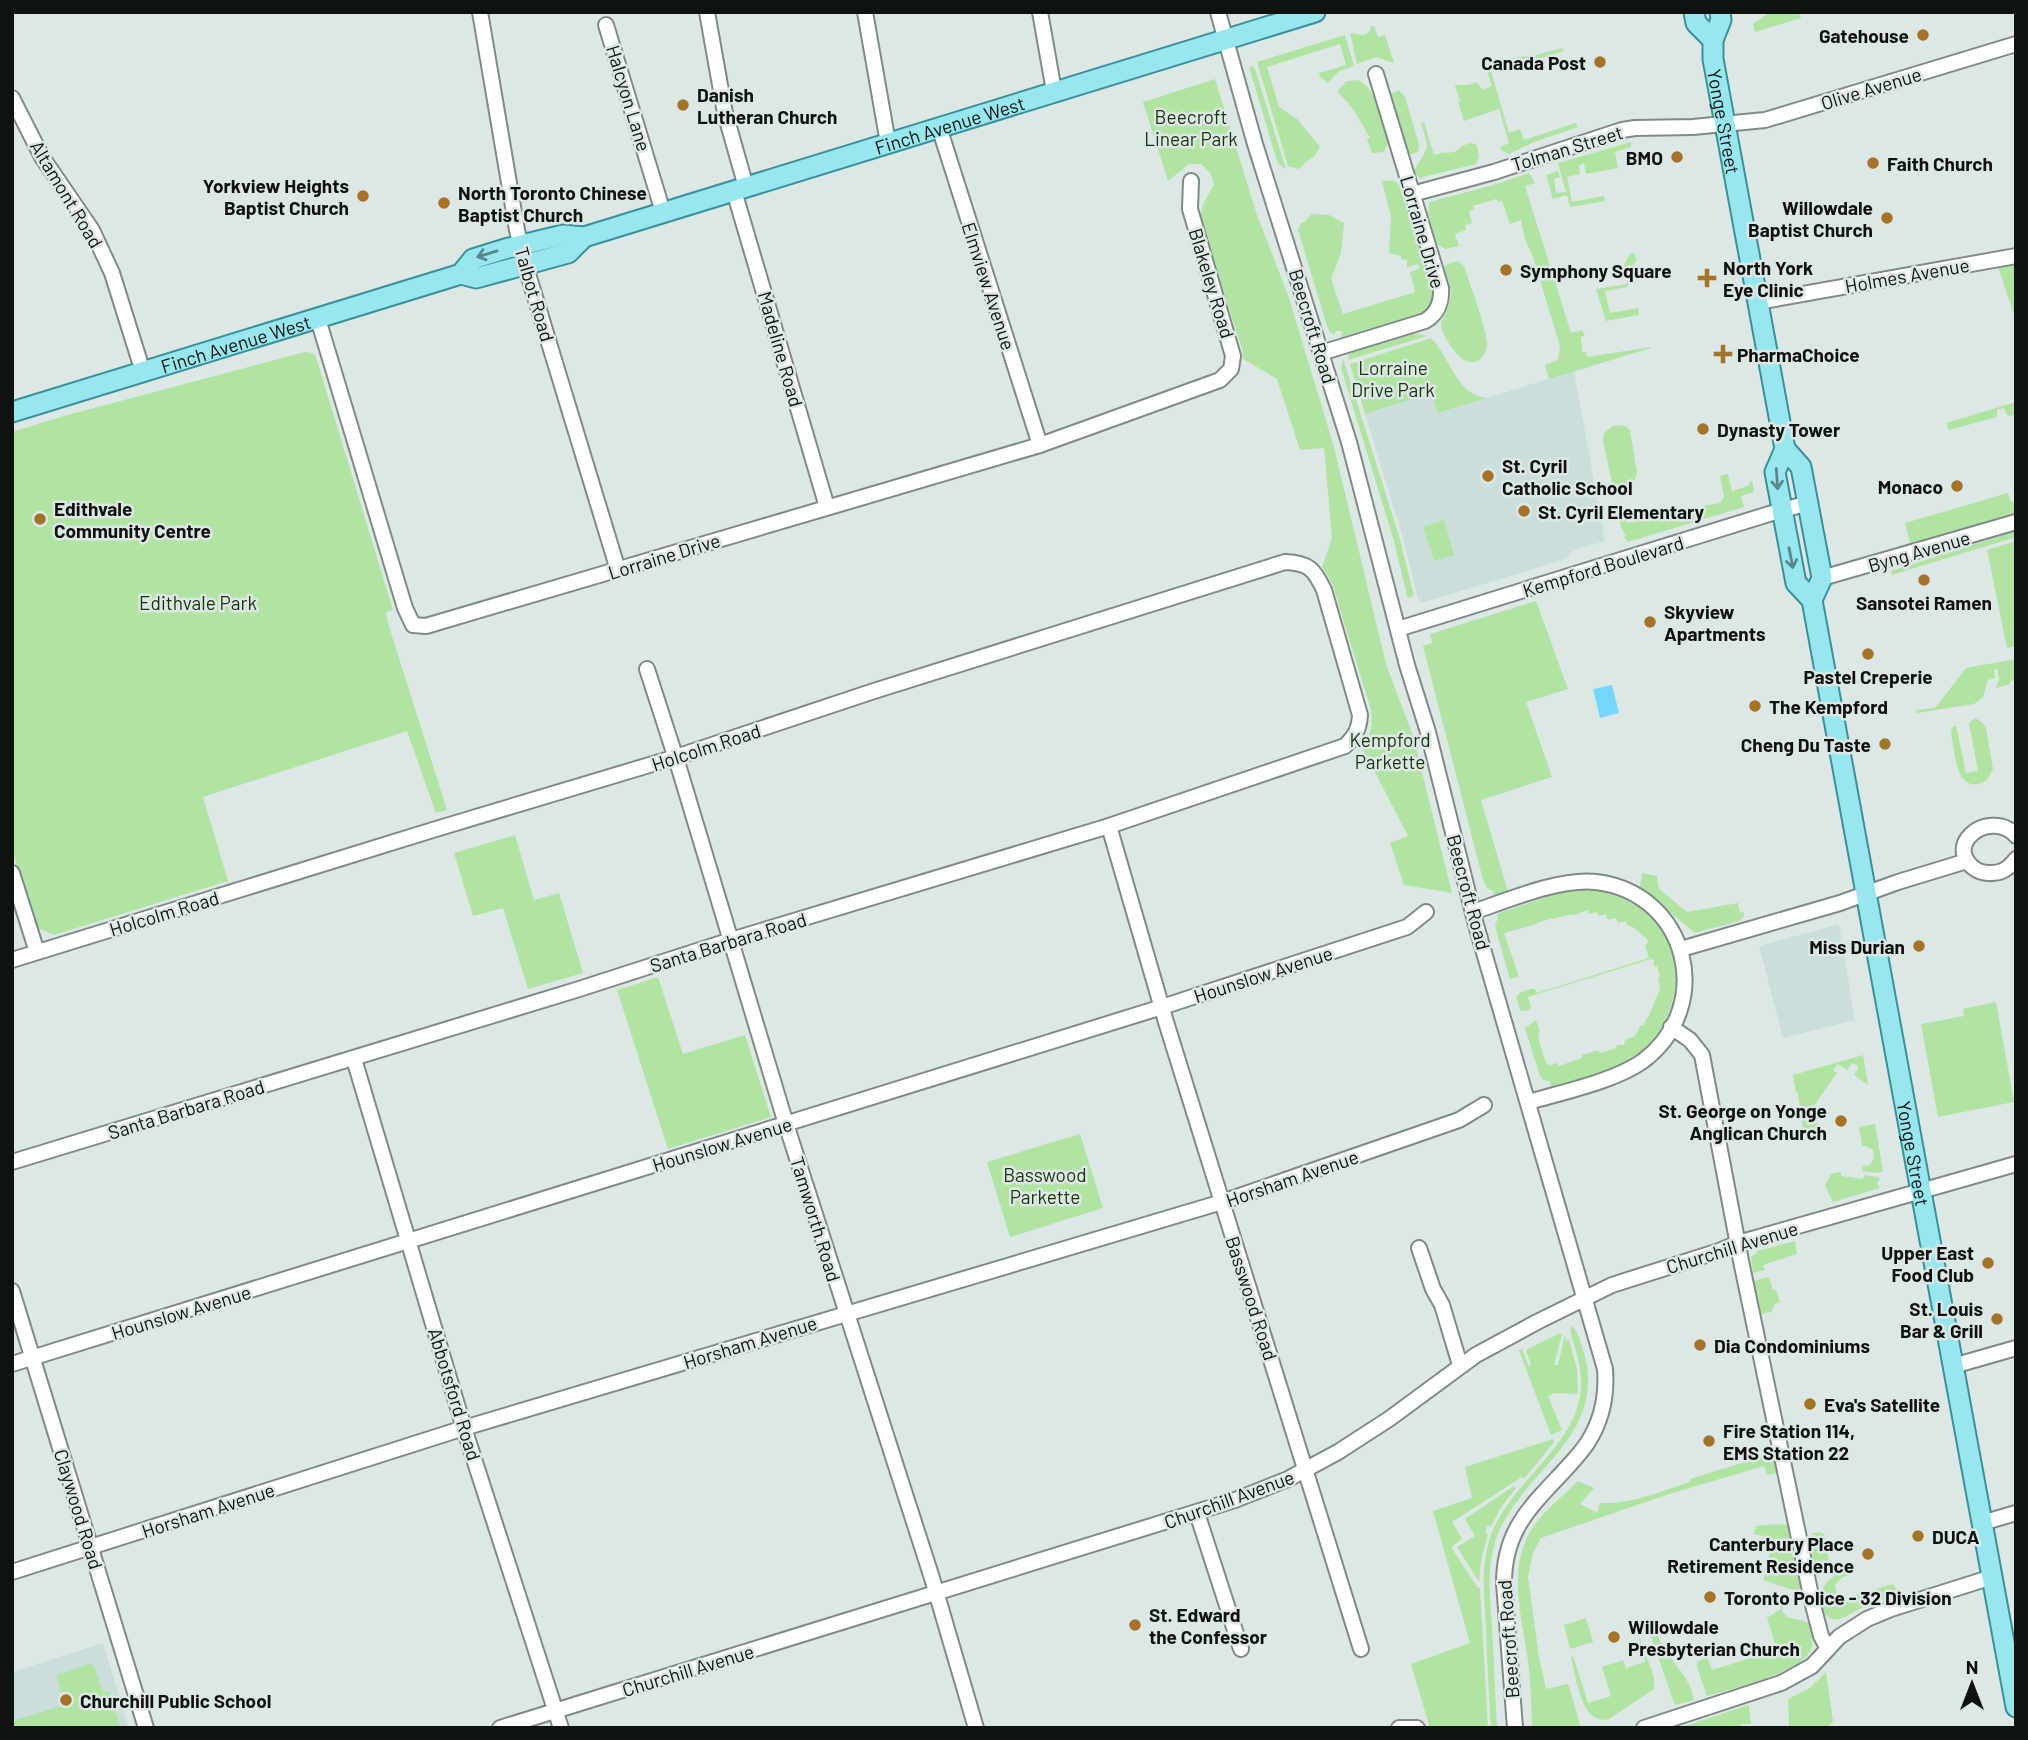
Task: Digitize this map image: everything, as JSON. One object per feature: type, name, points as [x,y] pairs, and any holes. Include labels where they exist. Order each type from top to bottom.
[{"type":"main road","name":"Finch Avenue West","points":[[12,412],[461,274],[476,278],[523,255],[568,253],[584,237],[1315,12]]},
{"type":"main road","name":"Yonge Street","points":[[1694,12],[1696,23],[1713,40]]},
{"type":"main road","name":"Yonge Street","points":[[1720,12],[1721,20],[1713,40],[1713,59],[1785,449],[1801,467],[1822,578]]},
{"type":"main road","name":"Yonge Street","points":[[1785,449],[1774,472],[1796,583],[1812,600],[2016,1707]]},
{"type":"main road","points":[[1812,600],[1822,578]]},
{"type":"street","name":"Talbot Road","points":[[480,12],[523,255],[618,570]]},
{"type":"street","name":"Madeline Road","points":[[707,12],[740,189],[827,507]]},
{"type":"street","points":[[865,12],[888,143]]},
{"type":"street","points":[[1040,12],[1055,92]]},
{"type":"street","name":"Beecroft Road","points":[[1218,12],[1255,144],[1349,442],[1407,665],[1428,733],[1473,912],[1605,1369],[1605,1393],[1594,1431],[1584,1448],[1530,1507],[1509,1545],[1504,1571],[1515,1728]]},
{"type":"street","name":"Halcyon Lane","points":[[606,25],[663,212]]},
{"type":"street","name":"Olive Avenue","points":[[1725,124],[1765,120],[2016,44]]},
{"type":"street","name":"Lorraine Drive","points":[[1321,353],[1425,321],[1439,307],[1441,288],[1376,74]]},
{"type":"street","name":"Altamont Road","points":[[12,98],[42,157],[92,230],[112,273],[143,372]]},
{"type":"street","name":"Tolman Street","points":[[1412,194],[1494,172],[1622,130],[1725,124]]},
{"type":"street","name":"Elmview Avenue","points":[[939,127],[1040,445]]},
{"type":"street","name":"Blakeley Road","points":[[1191,181],[1190,209],[1233,356],[1230,369],[1220,380]]},
{"type":"street","name":"Holmes Avenue","points":[[1758,302],[2016,256]]},
{"type":"street","name":"Lorraine Drive","points":[[317,319],[394,575],[413,625],[426,626],[1040,445],[1220,380]]},
{"type":"street","name":"Kempford Boulevard","points":[[1398,629],[1808,503]]},
{"type":"street","name":"Byng Avenue","points":[[1822,578],[2016,522]]},
{"type":"street","name":"Holcolm Road","points":[[12,960],[676,757],[874,691],[1284,562],[1301,563],[1316,573],[1324,590],[1341,653]]},
{"type":"street","name":"Santa Barbara Road","points":[[12,1162],[1109,826],[1345,746],[1355,736],[1360,715],[1341,653]]},
{"type":"street","name":"Tamworth Road","points":[[647,669],[845,1313],[932,1578],[976,1728]]},
{"type":"street","points":[[2016,836],[2006,827],[1994,825],[1983,828],[1970,835],[1966,841],[1965,854],[1967,862],[1976,870],[1992,873],[2004,871],[2016,859]]},
{"type":"street","name":"Basswood Road","points":[[1109,826],[1162,1007],[1362,1650]]},
{"type":"street","points":[[1681,949],[1967,862]]},
{"type":"street","points":[[12,873],[37,952]]},
{"type":"street","points":[[1473,912],[1568,883],[1603,883],[1631,893],[1653,908],[1671,927],[1681,949],[1684,983],[1681,1002],[1671,1027],[1657,1048],[1633,1067],[1608,1078],[1529,1102]]},
{"type":"street","name":"Hounslow Avenue","points":[[12,1364],[1162,1007],[1406,927],[1426,912]]},
{"type":"street","points":[[1671,1027],[1690,1040],[1702,1055],[1813,1605],[1821,1636],[1828,1650]]},
{"type":"street","name":"Abbotsford Road","points":[[354,1059],[464,1427],[561,1728]]},
{"type":"street","name":"Horsham Avenue","points":[[12,1572],[464,1427],[1222,1202],[1459,1120],[1484,1105]]},
{"type":"street","name":"Churchill Avenue","points":[[500,1728],[1196,1513],[1253,1493],[1306,1469],[1372,1431],[1496,1343],[1612,1285],[1738,1243],[2016,1164]]},
{"type":"street","points":[[1419,1248],[1433,1289],[1442,1305],[1460,1366]]},
{"type":"street","name":"Claywood Road","points":[[12,1291],[146,1728]]},
{"type":"street","points":[[1953,1366],[2016,1348]]},
{"type":"street","points":[[1196,1513],[1241,1649]]},
{"type":"street","points":[[1982,1523],[2016,1513]]},
{"type":"street","points":[[1644,1728],[1781,1683],[1812,1666],[1846,1632],[1875,1615],[1992,1577]]},
{"type":"street","points":[[1399,1728],[1417,1728]]},
{"type":"shaded area","name":"St. Cyril Catholic School","points":[[1574,371],[1605,541],[1575,550],[1563,560],[1421,603],[1365,414],[1431,393],[1439,413]]},
{"type":"shaded area","points":[[1839,924],[1855,1020],[1783,1038],[1759,946]]},
{"type":"shaded area","name":"Churchill Public School","points":[[103,1643],[129,1728],[12,1728],[12,1672]]},
{"type":"green space","points":[[1770,12],[1799,12],[1801,18],[1755,32],[1753,24]]},
{"type":"green space","points":[[1371,26],[1374,26],[1378,37],[1385,35],[1394,63],[1376,57],[1357,64],[1350,33],[1368,33]]},
{"type":"green space","points":[[1345,35],[1354,66],[1339,71],[1328,83],[1319,73],[1346,65],[1340,44],[1267,67],[1279,107],[1297,119],[1320,147],[1314,157],[1299,169],[1288,166],[1257,62]]},
{"type":"green space","points":[[1563,48],[1564,51],[1514,67],[1512,62],[1490,68],[1509,133],[1520,129],[1524,140],[1576,123],[1578,127],[1509,154],[1500,147],[1509,143],[1499,109],[1464,121],[1455,85],[1477,82],[1481,88],[1492,86],[1484,62],[1536,55]]},
{"type":"green space","points":[[1254,66],[1286,169],[1278,164],[1249,67]]},
{"type":"green space","points":[[1215,79],[1256,212],[1289,298],[1334,447],[1386,664],[1413,736],[1452,893],[1404,885],[1390,843],[1408,836],[1362,747],[1371,730],[1371,710],[1332,583],[1322,567],[1332,538],[1324,448],[1300,450],[1277,379],[1243,359],[1200,216],[1203,204],[1214,185],[1211,174],[1201,164],[1189,164],[1168,181],[1143,102]]},
{"type":"green space","points":[[1358,80],[1365,84],[1378,107],[1388,143],[1384,152],[1372,153],[1367,139],[1370,138],[1353,109],[1337,91],[1347,81]]},
{"type":"green space","points":[[1399,90],[1405,97],[1419,144],[1418,152],[1409,155],[1391,94]]},
{"type":"green space","points":[[1424,122],[1434,155],[1454,152],[1471,143],[1477,145],[1479,156],[1476,164],[1422,179],[1418,176],[1415,169],[1427,148],[1421,123]]},
{"type":"green space","points":[[1631,142],[1631,147],[1615,152],[1618,168],[1586,174],[1584,163],[1579,165],[1580,174],[1567,177],[1572,202],[1604,196],[1605,201],[1570,207],[1567,195],[1553,199],[1546,175],[1558,171],[1560,177],[1554,179],[1556,193],[1566,192],[1558,163]]},
{"type":"green space","points":[[1529,173],[1535,183],[1525,186],[1571,333],[1582,330],[1585,336],[1581,337],[1582,352],[1586,352],[1587,357],[1651,348],[1549,379],[1545,365],[1558,360],[1560,346],[1521,220],[1510,224],[1502,201],[1498,202],[1496,199],[1473,206],[1474,209],[1469,211],[1472,223],[1465,225],[1466,230],[1455,234],[1459,246],[1445,249],[1437,244],[1428,213],[1429,202]]},
{"type":"green space","points":[[1393,180],[1400,185],[1433,290],[1432,300],[1421,313],[1341,337],[1342,331],[1335,331],[1335,335],[1327,326],[1298,230],[1302,222],[1312,214],[1329,215],[1344,223],[1341,253],[1331,279],[1343,314],[1415,292],[1410,272],[1420,268],[1418,264],[1407,267],[1407,260],[1389,253],[1391,217],[1382,181]]},
{"type":"green space","points":[[1635,253],[1636,261],[1628,271],[1630,283],[1627,287],[1605,291],[1610,313],[1638,308],[1639,315],[1606,321],[1596,289],[1627,284],[1624,265],[1630,254]]},
{"type":"green space","points":[[1458,261],[1464,266],[1487,339],[1485,353],[1474,362],[1468,362],[1457,354],[1441,325],[1451,294],[1444,267]]},
{"type":"green space","points":[[2016,265],[2016,321],[1998,267]]},
{"type":"green space","points":[[1415,333],[1427,336],[1348,360],[1349,353]]},
{"type":"green space","name":"Lorraine Drive Park","points":[[1431,338],[1460,383],[1476,395],[1487,398],[1438,413],[1431,393],[1365,414],[1350,364]]},
{"type":"green space","name":"Edithvale Park","points":[[305,352],[313,353],[316,357],[393,610],[386,612],[387,620],[447,810],[436,813],[407,731],[203,797],[228,881],[54,935],[36,927],[12,849],[12,432]]},
{"type":"green space","points":[[1343,358],[1399,536],[1414,596],[1408,598],[1394,541],[1341,368]]},
{"type":"green space","points":[[2016,402],[2016,414],[2010,416],[2004,408],[1997,410],[1997,417],[1949,430],[1946,423]]},
{"type":"green space","points":[[1614,425],[1625,426],[1630,430],[1637,473],[1634,482],[1625,485],[1612,482],[1603,441],[1604,433]]},
{"type":"green space","points":[[1728,474],[1732,491],[1748,486],[1752,480],[1754,492],[1741,496],[1744,507],[1628,542],[1624,538],[1626,536],[1618,515],[1622,502],[1627,523],[1700,509],[1720,503],[1724,497],[1720,476]]},
{"type":"green space","points":[[2008,493],[2011,502],[2016,501],[2016,513],[1910,543],[1905,523]]},
{"type":"green space","points":[[1444,520],[1454,555],[1434,561],[1423,527]]},
{"type":"green space","points":[[2016,531],[2016,537],[1892,575],[1891,571]]},
{"type":"green space","points":[[2016,541],[2016,646],[2007,648],[1987,550]]},
{"type":"green space","points":[[1536,601],[1568,689],[1526,702],[1552,777],[1481,800],[1508,892],[1493,895],[1493,891],[1487,888],[1483,880],[1423,646],[1432,643],[1430,634]]},
{"type":"green space","points":[[2016,659],[2016,680],[1996,688],[1999,679],[1997,669],[1994,669],[1995,678],[1988,680],[1983,697],[1974,704],[1917,713],[1916,710],[1935,708],[1966,668]]},
{"type":"green space","points":[[1975,718],[1986,728],[1993,769],[1987,780],[1977,784],[1969,783],[1959,771],[1951,733],[1956,725],[1966,773],[1978,771],[1969,723]]},
{"type":"green space","points":[[515,835],[534,900],[559,893],[583,973],[528,989],[503,908],[473,916],[454,853]]},
{"type":"green space","points":[[1642,873],[1657,876],[1659,889],[1687,912],[1738,903],[1740,913],[1744,912],[1744,916],[1739,921],[1695,933],[1640,887]]},
{"type":"green space","points":[[1585,890],[1607,893],[1626,900],[1643,911],[1657,925],[1668,941],[1674,960],[1676,981],[1666,1020],[1652,1041],[1638,1053],[1602,1072],[1551,1087],[1549,1081],[1540,1076],[1525,1028],[1536,1020],[1540,1031],[1538,1038],[1546,1063],[1557,1063],[1559,1066],[1582,1058],[1582,1055],[1598,1050],[1600,1053],[1617,1048],[1616,1045],[1624,1045],[1625,1040],[1635,1036],[1641,1025],[1643,1026],[1660,989],[1657,966],[1654,967],[1654,960],[1651,959],[1528,997],[1531,1008],[1527,1011],[1520,1010],[1516,997],[1521,992],[1534,988],[1537,993],[1649,958],[1645,946],[1648,942],[1646,938],[1627,925],[1626,921],[1618,923],[1616,918],[1608,920],[1606,914],[1589,914],[1588,910],[1504,933],[1519,977],[1510,979],[1496,930],[1497,914],[1558,893]]},
{"type":"green space","points":[[658,977],[683,1054],[745,1035],[771,1117],[668,1149],[617,990]]},
{"type":"green space","points":[[1996,1002],[2014,1102],[1938,1117],[1921,1024],[1964,1016],[1963,1009]]},
{"type":"green space","points":[[1863,1055],[1868,1085],[1854,1075],[1858,1069],[1857,1065],[1852,1063],[1847,1070],[1838,1064],[1833,1070],[1837,1073],[1806,1115],[1819,1124],[1819,1130],[1816,1131],[1815,1127],[1803,1129],[1793,1075]]},
{"type":"green space","points":[[1875,1124],[1883,1171],[1879,1173],[1862,1171],[1863,1166],[1870,1165],[1874,1158],[1873,1150],[1862,1146],[1859,1127]]},
{"type":"green space","name":"Basswood Parkette","points":[[1080,1134],[1103,1208],[1010,1237],[987,1162]]},
{"type":"green space","points":[[1841,1172],[1841,1176],[1863,1179],[1864,1175],[1878,1177],[1880,1188],[1833,1202],[1825,1185],[1831,1174]]},
{"type":"green space","points":[[1795,1241],[1797,1254],[1766,1264],[1763,1266],[1765,1270],[1753,1273],[1751,1256],[1757,1251]]},
{"type":"green space","points":[[1769,1277],[1780,1302],[1775,1304],[1771,1312],[1761,1314],[1754,1281]]},
{"type":"green space","points":[[1573,1326],[1586,1361],[1588,1390],[1581,1415],[1569,1438],[1518,1499],[1504,1521],[1494,1546],[1490,1596],[1497,1728],[1491,1728],[1484,1594],[1486,1552],[1498,1520],[1511,1500],[1557,1445],[1570,1425],[1578,1405],[1581,1375],[1570,1329]]},
{"type":"green space","points":[[1562,1334],[1554,1365],[1558,1365],[1565,1335],[1566,1341],[1569,1340],[1577,1369],[1578,1394],[1552,1393],[1548,1396],[1562,1430],[1551,1435],[1519,1350],[1522,1349],[1529,1367],[1531,1365],[1526,1350]]},
{"type":"green space","points":[[1553,1439],[1554,1442],[1524,1479],[1522,1477],[1452,1522],[1462,1539],[1451,1547],[1480,1588],[1488,1728],[1430,1728],[1411,1664],[1470,1643],[1433,1511],[1472,1498],[1465,1467]]},
{"type":"green space","points":[[1767,1455],[1774,1458],[1777,1473],[1767,1475],[1764,1466],[1669,1494],[1541,1538],[1533,1553],[1528,1577],[1539,1657],[1546,1689],[1567,1684],[1569,1686],[1581,1728],[1532,1728],[1529,1669],[1518,1582],[1523,1548],[1540,1518],[1578,1481],[1594,1488],[1580,1504],[1597,1513],[1600,1503],[1646,1497],[1690,1482],[1690,1479]]},
{"type":"green space","points":[[1514,1486],[1516,1488],[1491,1526],[1487,1526],[1485,1533],[1488,1534],[1479,1582],[1457,1547],[1475,1536],[1465,1519]]},
{"type":"green space","points":[[1788,1525],[1802,1593],[1763,1580],[1771,1548],[1767,1547],[1771,1538],[1754,1534],[1756,1526]]},
{"type":"green space","points":[[1813,1533],[1824,1534],[1829,1563],[1817,1574],[1808,1540]]},
{"type":"green space","points":[[1841,1568],[1845,1568],[1847,1576],[1835,1585],[1837,1596],[1842,1599],[1893,1584],[1896,1589],[1891,1597],[1865,1606],[1843,1618],[1832,1619],[1823,1610],[1821,1593]]},
{"type":"green space","points":[[1782,1602],[1782,1611],[1787,1617],[1808,1622],[1812,1646],[1805,1657],[1781,1672],[1707,1696],[1697,1662],[1707,1657],[1712,1670],[1764,1654],[1762,1649],[1775,1644],[1767,1617],[1780,1610]]},
{"type":"green space","points":[[1586,1618],[1593,1642],[1570,1649],[1564,1625]]},
{"type":"green space","points":[[1637,1631],[1654,1677],[1654,1689],[1609,1719],[1600,1719],[1592,1715],[1581,1698],[1571,1657],[1573,1656],[1588,1703],[1611,1696],[1602,1667],[1623,1660],[1626,1668],[1645,1662]]},
{"type":"green space","points":[[1657,1635],[1688,1682],[1694,1700],[1676,1705],[1674,1703],[1651,1636]]},
{"type":"green space","points":[[89,1664],[94,1666],[103,1693],[109,1691],[120,1727],[12,1728],[12,1721],[65,1705],[56,1675]]},
{"type":"green space","points":[[1826,1672],[1833,1721],[1827,1728],[1789,1728],[1788,1699],[1810,1688]]},
{"type":"green space","points":[[1749,1705],[1751,1724],[1741,1724],[1740,1728],[1679,1728]]},
{"type":"water","points":[[1612,685],[1619,713],[1600,718],[1593,689]]},
{"type":"place","name":"Gatehouse","points":[[1923,35]]},
{"type":"place","name":"Canada Post","points":[[1600,62]]},
{"type":"place","name":"Danish Lutheran Church","points":[[683,105]]},
{"type":"place","name":"BMO","points":[[1677,157]]},
{"type":"place","name":"Faith Church","points":[[1873,163]]},
{"type":"place","name":"Yorkview Heights Baptist Church","points":[[363,196]]},
{"type":"place","name":"North Toronto Chinese Baptist Church","points":[[444,203]]},
{"type":"place","name":"Willowdale Baptist Church","points":[[1887,218]]},
{"type":"place","name":"Symphony Square","points":[[1506,270]]},
{"type":"place","name":"North York Eye Clinic","points":[[1707,278]]},
{"type":"place","name":"PharmaChoice","points":[[1723,354]]},
{"type":"place","name":"Dynasty Tower","points":[[1703,429]]},
{"type":"place","name":"St. Cyril Catholic School","points":[[1488,476]]},
{"type":"place","name":"Monaco","points":[[1957,486]]},
{"type":"place","name":"St. Cyril Elementary","points":[[1524,511]]},
{"type":"place","name":"Edithvale Community Centre","points":[[40,519]]},
{"type":"place","name":"Sansotei Ramen","points":[[1924,580]]},
{"type":"place","name":"Skyview Apartments","points":[[1650,622]]},
{"type":"place","name":"Pastel Creperie","points":[[1868,654]]},
{"type":"place","name":"The Kempford","points":[[1755,706]]},
{"type":"place","name":"Cheng Du Taste","points":[[1885,744]]},
{"type":"place","name":"Miss Durian","points":[[1919,946]]},
{"type":"place","name":"St. George on Yonge Anglican Church","points":[[1841,1121]]},
{"type":"place","name":"Upper East Food Club","points":[[1988,1263]]},
{"type":"place","name":"St. Louis Bar & Grill","points":[[1997,1319]]},
{"type":"place","name":"Dia Condominiums","points":[[1700,1345]]},
{"type":"place","name":"Eva's Satellite","points":[[1810,1404]]},
{"type":"place","name":"Fire Station 114, EMS Station 22","points":[[1709,1441]]},
{"type":"place","name":"DUCA","points":[[1918,1536]]},
{"type":"place","name":"Canterbury Place Retirement Residence","points":[[1868,1554]]},
{"type":"place","name":"Toronto Police - 32 Division","points":[[1710,1597]]},
{"type":"place","name":"St. Edward the Confessor","points":[[1135,1625]]},
{"type":"place","name":"Willowdale Presbyterian Church","points":[[1614,1637]]},
{"type":"place","name":"Churchill Public School","points":[[66,1700]]},
{"type":"park label","name":"Beecroft Linear Park","points":[[1191,127]]},
{"type":"park label","name":"Kempford Parkette","points":[[1390,750]]}]
